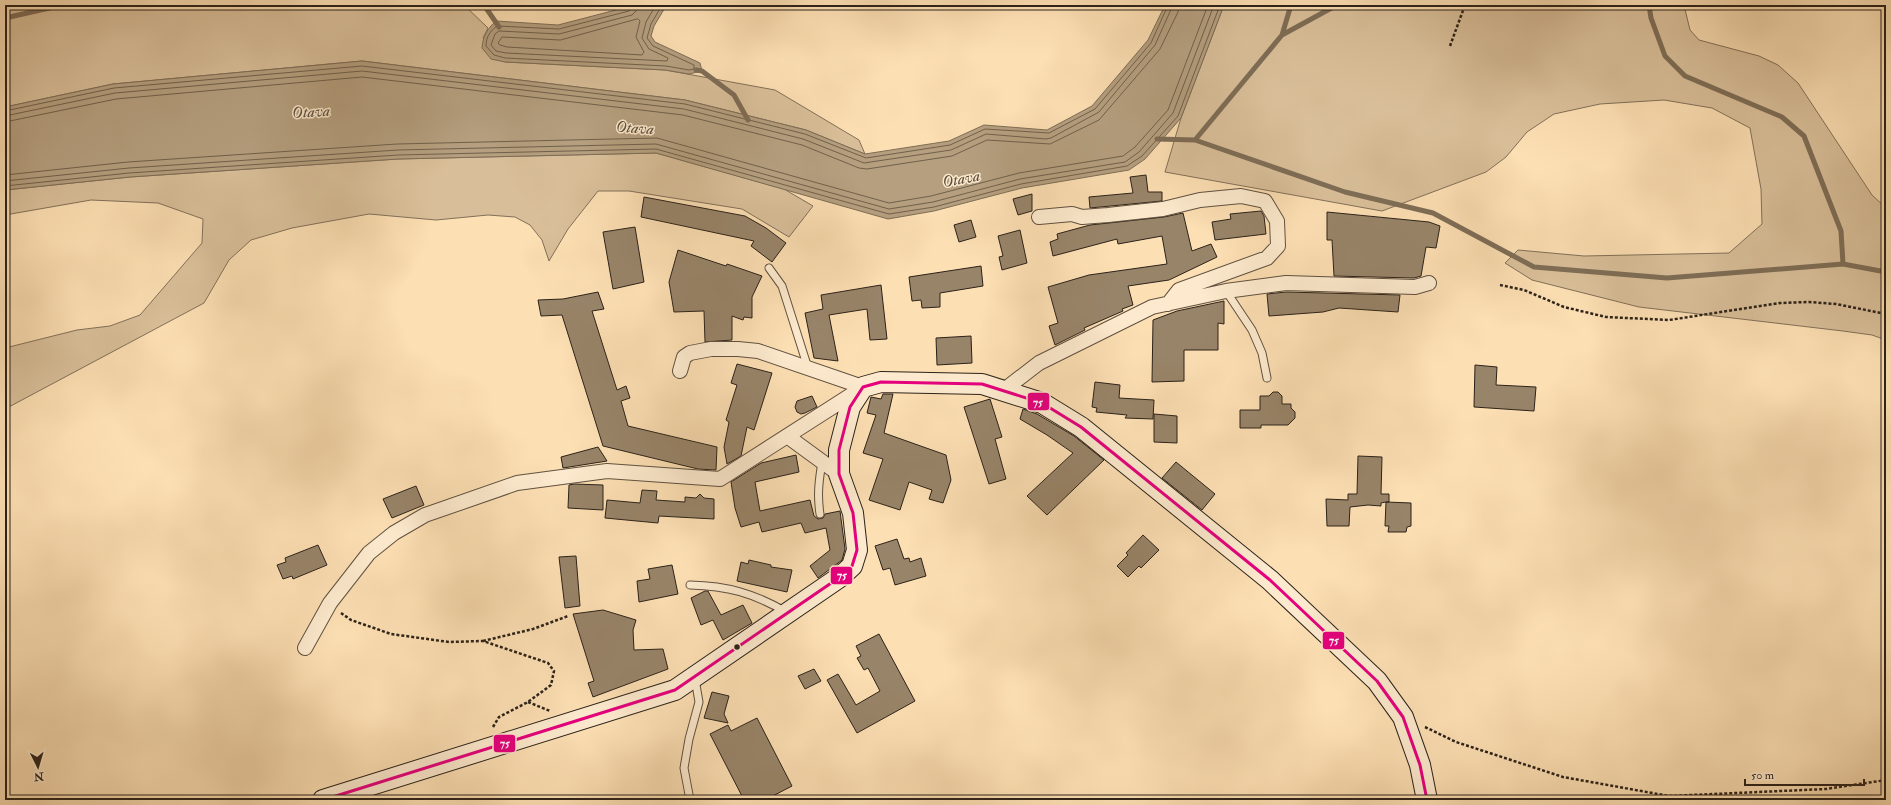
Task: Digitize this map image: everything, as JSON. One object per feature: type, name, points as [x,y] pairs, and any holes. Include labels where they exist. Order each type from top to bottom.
[{"type":"street","points":[[1040,217],[1072,214],[1082,217],[1142,212],[1163,209],[1200,200],[1241,196],[1265,200],[1277,221],[1278,246],[1267,258],[1179,290],[1168,304]]},
{"type":"street","points":[[1004,390],[1039,363],[1152,307],[1226,291],[1286,283],[1415,287],[1429,283]]},
{"type":"street","points":[[680,371],[684,357],[690,353],[711,349],[758,351],[863,387]]},
{"type":"street","points":[[305,648],[330,603],[369,553],[394,533],[425,515],[517,483],[607,471],[720,479],[863,387],[882,382],[982,384],[1042,403],[1081,427],[1270,580],[1377,681],[1403,717],[1420,765],[1427,800]]},
{"type":"street","points":[[323,800],[675,690],[840,577],[852,566],[857,550],[852,513],[839,474],[839,450],[850,407],[863,387]]},
{"type":"street","points":[[787,436],[839,474]]},
{"type":"lane","points":[[769,268],[782,286],[808,368]]},
{"type":"lane","points":[[1226,291],[1252,330],[1262,353],[1267,378]]},
{"type":"lane","points":[[820,514],[817,498],[822,462]]},
{"type":"lane","points":[[690,585],[716,586],[741,591],[766,600],[788,613]]},
{"type":"lane","points":[[690,800],[684,768],[689,738],[699,702],[695,676]]},
{"type":"path","points":[[1450,46],[1465,5]]},
{"type":"path","points":[[1500,285],[1524,290],[1564,307],[1613,318],[1668,320],[1780,303],[1809,302],[1836,304],[1886,314]]},
{"type":"path","points":[[330,603],[351,620],[392,634],[449,642],[483,641],[533,629],[568,616]]},
{"type":"path","points":[[481,751],[499,717],[528,702],[551,685],[554,671],[548,663],[483,641]]},
{"type":"path","points":[[1403,717],[1456,742],[1563,777],[1669,796],[1826,789],[1886,780]]},
{"type":"shaded area","points":[[5,5],[464,5],[488,28],[483,38],[505,62],[665,70],[775,90],[859,140],[865,154],[806,130],[685,100],[362,61],[113,84],[5,107]]},
{"type":"shaded area","points":[[1224,5],[1684,5],[1690,30],[1699,40],[1759,56],[1778,65],[1798,83],[1872,195],[1886,208],[1886,340],[1872,335],[1843,331],[1639,307],[1532,280],[1505,263],[1518,250],[1584,256],[1729,253],[1762,224],[1761,189],[1750,128],[1712,108],[1664,100],[1600,104],[1554,114],[1527,132],[1506,157],[1486,172],[1382,211],[1165,172],[1181,118]]},
{"type":"shaded area","points":[[656,153],[784,189],[813,206],[789,237],[742,209],[629,191],[598,191],[568,229],[549,261],[542,240],[530,225],[515,217],[488,215],[436,220],[369,214],[292,228],[251,240],[229,260],[204,303],[5,409],[5,348],[77,330],[110,326],[140,315],[202,243],[203,219],[158,203],[91,200],[5,215],[5,190],[130,177],[398,159]]},
{"type":"water","points":[[635,5],[665,5],[666,6],[654,26],[651,36],[655,42],[700,63],[702,71],[689,74],[665,70],[505,62],[491,59],[482,48],[486,33],[496,21],[558,25]]},
{"type":"water","name":"Otava","points":[[1165,5],[1224,5],[1181,118],[1145,159],[1129,170],[1022,188],[934,211],[888,219],[656,153],[398,159],[130,177],[5,190],[5,107],[113,84],[362,61],[685,100],[806,130],[865,154],[949,141],[984,125],[1047,130],[1092,106],[1148,40]]},
{"type":"building","points":[[1146,175],[1148,192],[1162,192],[1162,201],[1090,208],[1089,197],[1133,193],[1130,177]]},
{"type":"building","points":[[1032,194],[1032,211],[1018,215],[1013,199]]},
{"type":"building","points":[[644,197],[745,216],[766,228],[786,243],[772,262],[751,246],[754,241],[641,217]]},
{"type":"building","points":[[1261,211],[1264,216],[1266,234],[1215,240],[1212,222],[1231,219],[1230,214]]},
{"type":"building","points":[[1327,212],[1429,222],[1440,226],[1436,248],[1426,247],[1421,276],[1414,278],[1334,276],[1332,240],[1327,240]]},
{"type":"building","points":[[1183,213],[1192,251],[1211,244],[1217,257],[1169,280],[1128,286],[1133,305],[1084,328],[1085,330],[1055,345],[1049,326],[1058,323],[1048,287],[1089,275],[1167,264],[1162,236],[1118,244],[1117,239],[1053,256],[1050,242],[1058,239],[1057,234],[1090,225],[1164,217]]},
{"type":"building","points":[[971,220],[976,237],[959,242],[954,225]]},
{"type":"building","points":[[635,227],[644,282],[613,289],[603,232]]},
{"type":"building","points":[[1020,230],[1027,263],[1002,270],[999,257],[1003,256],[998,236]]},
{"type":"building","points":[[678,250],[762,276],[752,297],[752,318],[744,317],[743,320],[732,316],[732,340],[705,342],[704,311],[674,312],[669,282]]},
{"type":"building","points":[[981,266],[983,286],[940,293],[940,307],[922,308],[921,300],[912,301],[909,277]]},
{"type":"building","points":[[881,285],[887,339],[870,340],[867,309],[829,315],[838,361],[814,358],[805,313],[823,309],[821,295]]},
{"type":"building","points":[[598,292],[604,309],[592,311],[617,390],[626,386],[630,398],[621,401],[628,426],[717,447],[716,470],[698,469],[603,446],[562,315],[541,316],[538,300],[563,299]]},
{"type":"building","points":[[1286,292],[1400,295],[1398,312],[1339,308],[1323,312],[1269,316],[1267,294]]},
{"type":"building","points":[[1224,301],[1224,324],[1218,323],[1218,350],[1184,350],[1184,381],[1152,382],[1153,320],[1177,311]]},
{"type":"building","points":[[971,336],[972,363],[937,365],[936,338]]},
{"type":"building","points":[[737,364],[772,373],[754,430],[747,427],[741,456],[727,464],[724,447],[729,422],[726,420],[737,385],[731,383]]},
{"type":"building","points":[[1475,365],[1497,367],[1496,385],[1536,387],[1534,411],[1474,407]]},
{"type":"building","points":[[1095,382],[1120,385],[1119,398],[1154,400],[1153,419],[1125,418],[1127,415],[1096,412],[1097,408],[1092,407]]},
{"type":"building","points":[[1273,392],[1278,392],[1282,396],[1282,404],[1291,404],[1291,408],[1295,412],[1295,418],[1288,425],[1261,425],[1261,428],[1240,428],[1240,410],[1260,410],[1260,396],[1269,396]]},
{"type":"building","points":[[883,394],[893,394],[884,433],[946,455],[951,480],[943,503],[929,499],[932,490],[909,482],[900,510],[869,500],[883,459],[863,453],[876,415],[867,413],[871,397],[881,399]]},
{"type":"building","points":[[812,396],[817,407],[801,414],[797,412],[795,407],[797,401]]},
{"type":"building","points":[[990,399],[1002,437],[995,439],[1006,479],[989,484],[964,407]]},
{"type":"building","points":[[1023,409],[1037,414],[1074,436],[1104,460],[1047,515],[1027,496],[1073,453],[1020,419]]},
{"type":"building","points":[[1154,414],[1177,416],[1177,443],[1154,442]]},
{"type":"building","points":[[598,447],[607,461],[563,468],[561,457]]},
{"type":"building","points":[[796,455],[799,472],[755,482],[760,511],[810,500],[814,516],[818,519],[823,518],[825,514],[840,511],[845,549],[842,560],[818,578],[810,566],[830,550],[826,528],[805,533],[801,523],[762,532],[759,522],[741,527],[735,508],[731,482],[761,463]]},
{"type":"building","points":[[1358,456],[1382,457],[1381,494],[1389,494],[1389,502],[1381,503],[1381,506],[1368,505],[1350,507],[1349,526],[1327,526],[1326,499],[1348,500],[1348,494],[1357,494]]},
{"type":"building","points":[[1176,462],[1215,494],[1202,510],[1162,478]]},
{"type":"building","points":[[569,485],[603,485],[603,510],[568,508]]},
{"type":"building","points":[[416,486],[424,505],[392,518],[383,499]]},
{"type":"building","points":[[642,490],[657,491],[656,500],[685,502],[685,497],[696,498],[700,494],[704,498],[714,499],[714,519],[659,516],[658,523],[605,518],[607,500],[640,503]]},
{"type":"building","points":[[1386,502],[1411,503],[1411,526],[1407,527],[1406,532],[1388,532],[1389,526],[1385,526]]},
{"type":"building","points":[[1143,535],[1159,550],[1141,568],[1139,566],[1128,577],[1117,566],[1128,555],[1126,553]]},
{"type":"building","points":[[897,539],[904,559],[909,558],[910,562],[921,558],[926,576],[895,585],[890,568],[883,570],[875,546]]},
{"type":"building","points":[[318,545],[327,565],[293,579],[292,576],[283,579],[277,565],[286,562],[285,558]]},
{"type":"building","points":[[576,556],[580,606],[565,608],[559,557]]},
{"type":"building","points":[[749,560],[771,565],[771,567],[792,570],[787,592],[737,581],[741,562],[748,564]]},
{"type":"building","points":[[672,565],[678,594],[639,602],[637,581],[650,579],[648,569]]},
{"type":"building","points":[[708,591],[721,615],[743,605],[752,623],[723,640],[713,620],[701,625],[691,598]]},
{"type":"building","points":[[603,610],[636,620],[633,630],[634,650],[663,649],[668,669],[593,697],[588,683],[594,681],[573,614]]},
{"type":"building","points":[[879,634],[915,701],[857,733],[827,680],[838,674],[856,705],[880,691],[868,668],[864,670],[857,658],[861,656],[856,646]]},
{"type":"building","points":[[814,669],[821,681],[805,689],[798,676]]},
{"type":"building","points":[[712,692],[729,696],[724,714],[728,723],[704,718]]},
{"type":"building","points":[[757,718],[792,786],[765,800],[744,800],[710,734],[728,725],[731,731]]},
{"type":"waterway","points":[[5,18],[63,5]]},
{"type":"waterway","points":[[484,5],[499,27]]},
{"type":"waterway","points":[[1195,140],[1282,35],[1291,5]]},
{"type":"waterway","points":[[1282,35],[1337,5]]},
{"type":"waterway","points":[[1157,139],[1195,140],[1345,192],[1433,213],[1534,267],[1667,278],[1843,264],[1841,231],[1804,136],[1782,117],[1685,76],[1665,56],[1651,18],[1649,5]]},
{"type":"waterway","points":[[696,70],[702,71],[734,95],[748,120]]},
{"type":"waterway","points":[[1843,264],[1886,272]]},
{"type":"transit line","name":"75","points":[[323,800],[675,690],[840,577],[852,566],[857,550],[853,513],[839,474],[839,450],[850,407],[863,387],[881,382],[982,384],[1042,403],[1081,427],[1270,580],[1377,681],[1403,717],[1420,765],[1427,800]]}]
